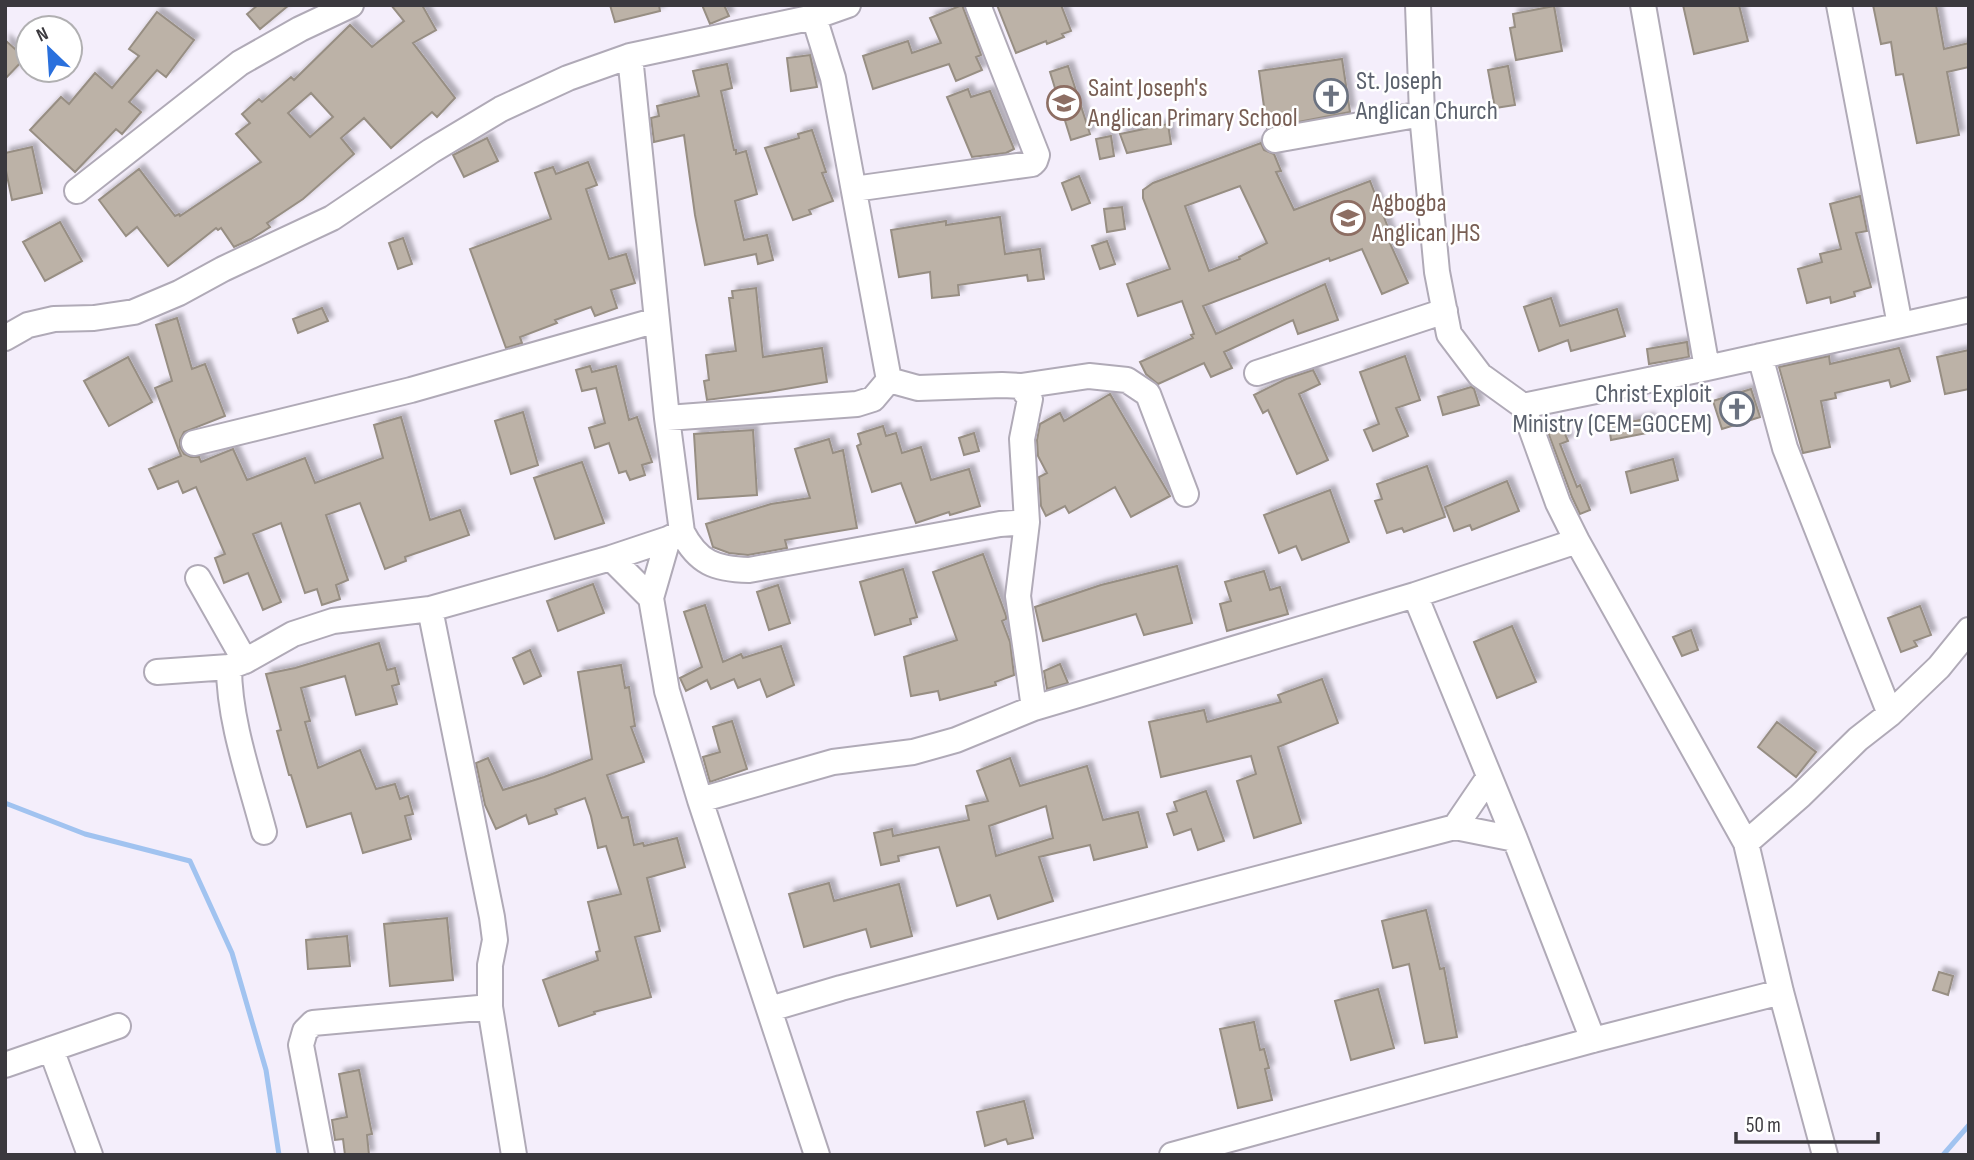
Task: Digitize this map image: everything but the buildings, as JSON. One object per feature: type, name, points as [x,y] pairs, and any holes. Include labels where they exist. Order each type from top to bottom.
[{"type":"street","points":[[77,191],[240,63],[300,29],[351,5]]},
{"type":"street","points":[[5,338],[28,325],[54,319],[94,318],[134,312],[179,293],[223,269],[332,218],[431,151],[501,109],[568,78],[630,56],[814,17],[848,5]]},
{"type":"street","points":[[854,190],[1032,164],[1035,161],[1037,155],[978,5]]},
{"type":"street","points":[[1418,5],[1422,114],[1437,272],[1450,334],[1480,375],[1523,406],[1558,503],[1577,541],[1746,843],[1781,992],[1825,1155]]},
{"type":"street","points":[[1643,5],[1707,368]]},
{"type":"street","points":[[1839,5],[1900,325]]},
{"type":"street","points":[[814,17],[833,78],[889,380]]},
{"type":"street","points":[[630,56],[667,418],[675,535],[651,598],[667,691],[700,800],[817,1155]]},
{"type":"street","points":[[1275,140],[1422,114]]},
{"type":"street","points":[[1523,406],[1969,310]]},
{"type":"street","points":[[1257,373],[1445,311]]},
{"type":"street","points":[[194,443],[411,390],[657,320]]},
{"type":"street","points":[[1760,356],[1785,449],[1890,714]]},
{"type":"street","points":[[889,380],[918,388],[1021,386],[1089,376],[1127,380],[1148,394],[1186,494]]},
{"type":"street","points":[[667,418],[857,404],[873,399],[889,380]]},
{"type":"street","points":[[1021,386],[1030,399],[1022,439],[1027,522],[1018,597],[1034,708]]},
{"type":"street","points":[[675,535],[705,560],[727,569],[749,570],[1000,524],[1027,522]]},
{"type":"street","points":[[157,672],[237,664],[293,634],[333,621],[430,609],[611,558],[675,535]]},
{"type":"street","points":[[700,800],[833,762],[913,752],[956,740],[1034,708],[1415,595],[1577,541]]},
{"type":"street","points":[[611,558],[651,598]]},
{"type":"street","points":[[198,578],[237,664],[229,685],[233,714],[264,832]]},
{"type":"street","points":[[1415,595],[1515,839],[1593,1040]]},
{"type":"street","points":[[430,609],[492,917],[495,940],[490,965],[490,1007],[514,1155]]},
{"type":"street","points":[[1746,843],[1800,796],[1858,739],[1890,714],[1939,667],[1969,630]]},
{"type":"street","points":[[1455,827],[1489,777]]},
{"type":"street","points":[[771,1009],[841,988],[1455,827],[1515,839]]},
{"type":"street","points":[[1172,1155],[1593,1040],[1781,992]]},
{"type":"street","points":[[322,1155],[301,1045],[305,1031],[313,1023],[490,1007]]},
{"type":"street","points":[[5,1065],[118,1026]]},
{"type":"street","points":[[51,1049],[90,1155]]},
{"type":"waterway","points":[[5,803],[85,834],[190,861],[232,953],[266,1070],[279,1155]]},
{"type":"waterway","points":[[1943,1155],[1969,1125]]},
{"type":"place","name":"St. Joseph Anglican Church","points":[[1331,96]]},
{"type":"place","name":"Saint Joseph's Anglican Primary School","points":[[1064,103]]},
{"type":"place","name":"Agbogba Anglican JHS","points":[[1348,218]]},
{"type":"place","name":"Christ Exploit Ministry (CEM-GOCEM)","points":[[1737,409]]}]
